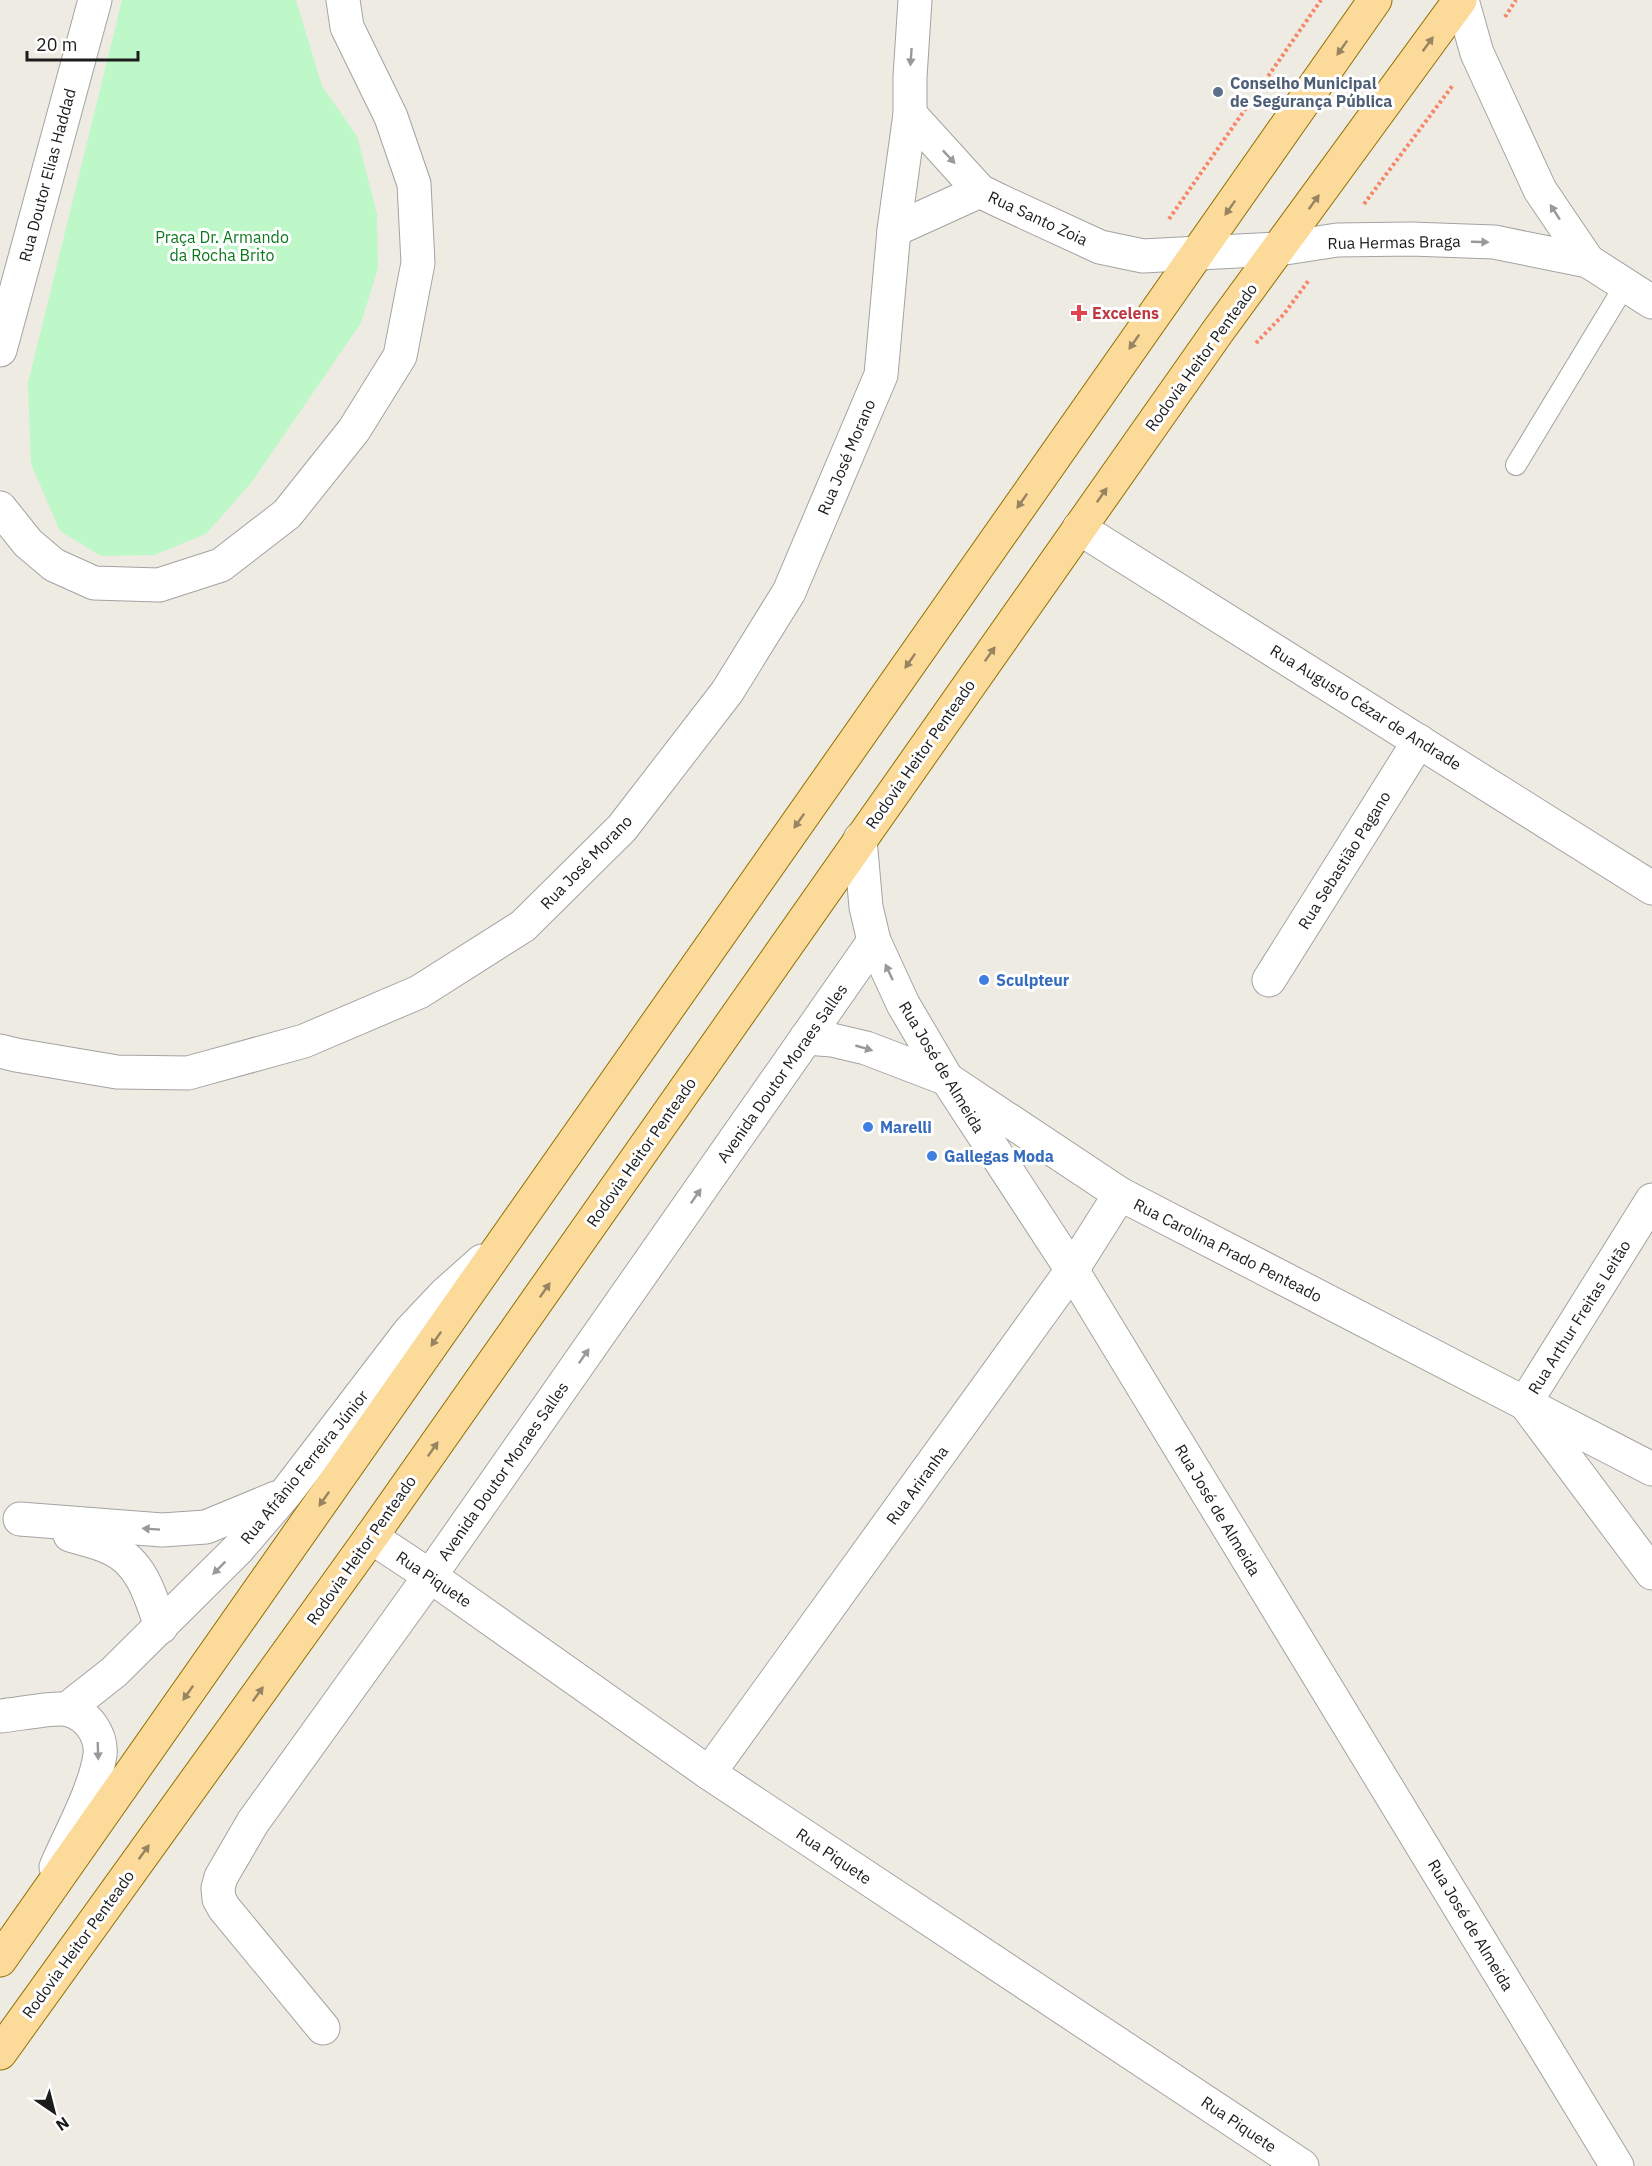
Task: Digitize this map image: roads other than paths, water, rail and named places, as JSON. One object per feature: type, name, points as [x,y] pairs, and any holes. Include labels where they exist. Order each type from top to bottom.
[{"type":"main road","points":[[0,1960],[1375,0]]},
{"type":"main road","name":"Rodovia Heitor Penteado","points":[[0,2053],[371,1537],[1218,331],[1461,0]]},
{"type":"street","name":"Rua Doutor Elias Haddad","points":[[0,350],[95,0]]},
{"type":"street","points":[[0,508],[28,543],[54,565],[94,583],[159,585],[222,566],[287,514],[354,430],[400,356],[418,263],[414,184],[391,117],[347,27],[343,0]]},
{"type":"street","name":"Rua José Morano","points":[[0,1051],[117,1071],[188,1073],[304,1041],[419,992],[523,926],[622,828],[727,692],[789,592],[881,375],[894,230],[910,114],[915,0]]},
{"type":"street","name":"Rua Hermas Braga","points":[[1461,0],[1477,53],[1540,190],[1588,261]]},
{"type":"street","name":"Rua Santo Zoia","points":[[910,114],[980,191],[1100,248],[1143,256],[1199,253]]},
{"type":"street","points":[[894,230],[980,191]]},
{"type":"street","name":"Rua Hermas Braga","points":[[1199,253],[1279,249],[1337,240],[1411,239],[1494,242],[1588,261],[1652,302]]},
{"type":"street","name":"Rua Augusto Cézar de Andrade","points":[[1079,528],[1652,888]]},
{"type":"street","name":"Rua Sebastião Pagano","points":[[1269,980],[1419,741]]},
{"type":"street","name":"Rua José de Almeida","points":[[860,839],[866,907],[874,940],[903,1004],[947,1079],[1072,1270],[1617,2166]]},
{"type":"street","name":"Avenida Doutor Moraes Salles","points":[[323,2028],[224,1908],[219,1899],[218,1888],[221,1877],[253,1822],[430,1576],[874,940]]},
{"type":"street","name":"Rua Carolina Prado Penteado","points":[[806,1038],[832,1040],[866,1048],[947,1079],[1120,1194],[1652,1469]]},
{"type":"street","name":"Rua Ariranha","points":[[709,1773],[1072,1270],[1120,1194]]},
{"type":"street","name":"Rua Arthur Freitas Leitão","points":[[1525,1403],[1652,1200]]},
{"type":"street","name":"Rua Afrânio Ferreira Júnior","points":[[67,1709],[114,1672],[238,1549],[286,1493],[410,1331],[446,1294],[506,1240]]},
{"type":"street","points":[[1525,1403],[1652,1573]]},
{"type":"street","points":[[10,1515],[162,1530],[207,1527],[236,1517],[286,1493]]},
{"type":"street","points":[[10,1515],[112,1548],[133,1565],[149,1590],[161,1627]]},
{"type":"street","name":"Rua Piquete","points":[[371,1537],[709,1773],[1302,2166]]},
{"type":"street","points":[[0,1716],[67,1709],[83,1715],[94,1728],[100,1753],[93,1782],[44,1897]]},
{"type":"lane","points":[[1516,465],[1625,285]]},
{"type":"place","name":"Conselho Municipal de Segurança Pública","points":[[1218,92]]},
{"type":"place","name":"Excelens","points":[[1079,313]]},
{"type":"place","name":"Sculpteur","points":[[984,980]]},
{"type":"place","name":"Marelli","points":[[868,1127]]},
{"type":"place","name":"Gallegas Moda","points":[[932,1156]]},
{"type":"park label","name":"Praça Dr. Armando da Rocha Brito","points":[[222,246]]}]
